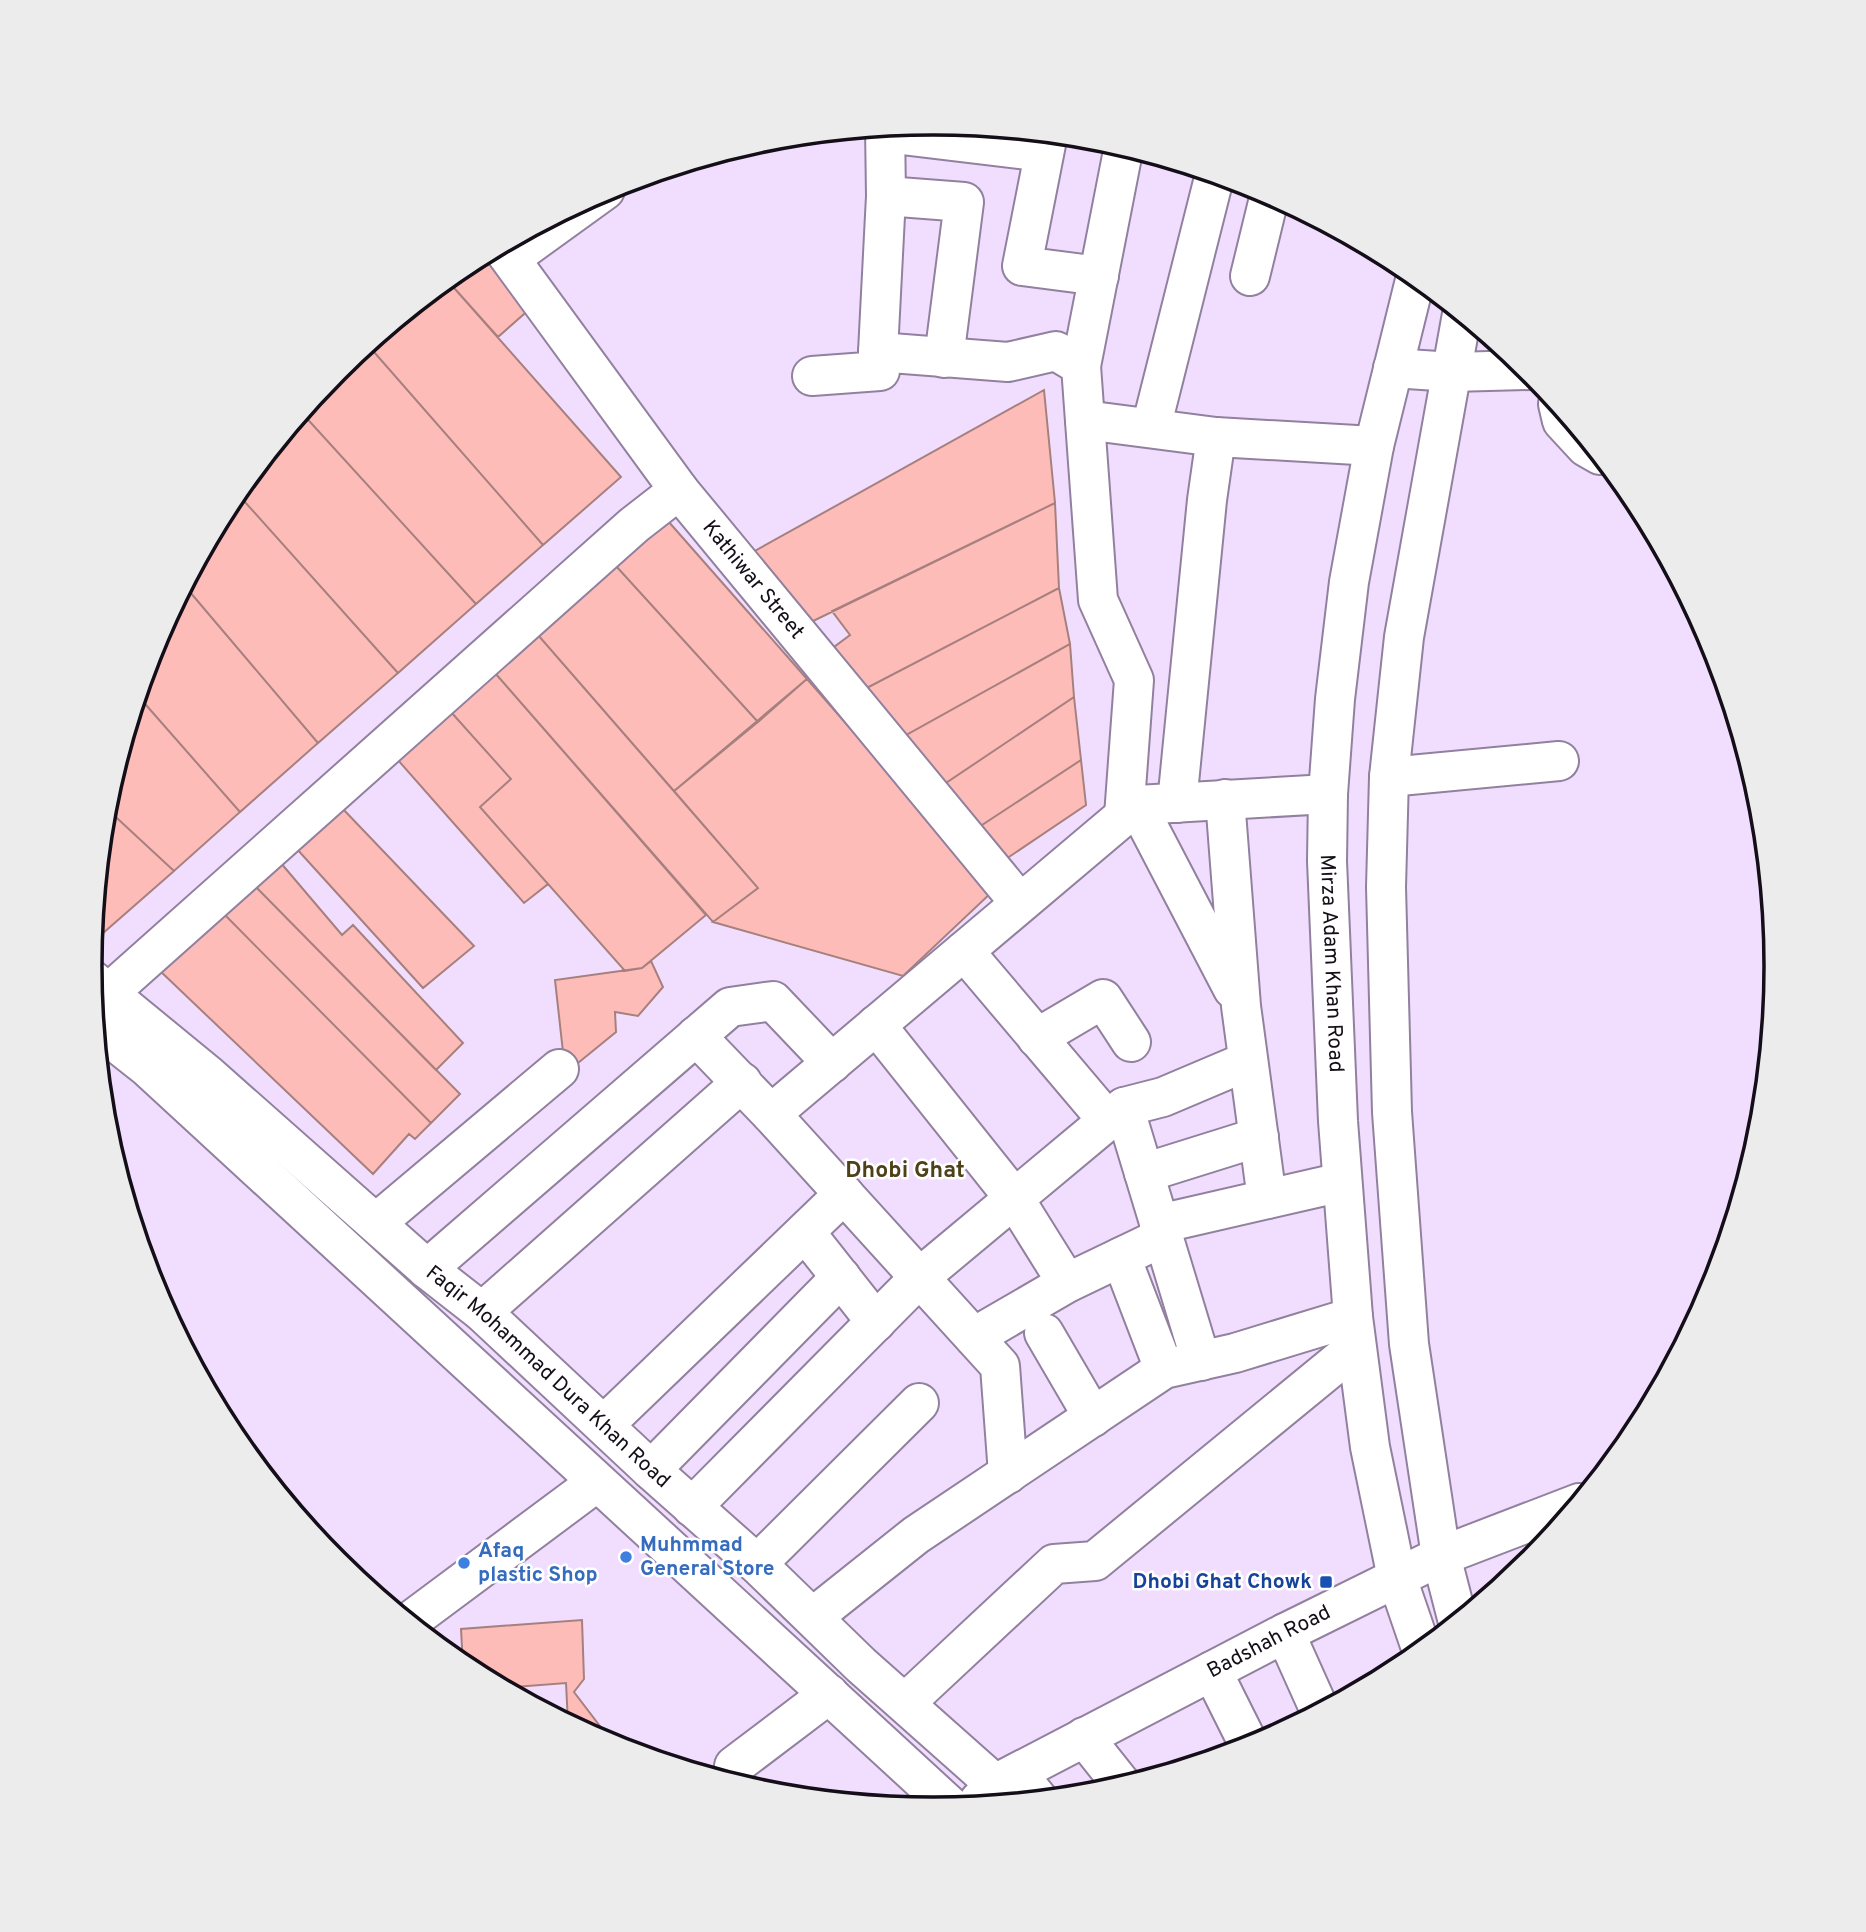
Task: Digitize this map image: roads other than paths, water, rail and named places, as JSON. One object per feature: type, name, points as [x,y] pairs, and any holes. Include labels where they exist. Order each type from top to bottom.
[{"type":"main road","points":[[951,135],[1046,143],[1022,266],[1099,276]]},
{"type":"main road","points":[[812,376],[880,371],[878,352],[886,196],[885,136]]},
{"type":"main road","points":[[1122,157],[1082,366],[1098,600],[1134,680],[1131,811],[1241,1006]]},
{"type":"main road","points":[[1151,428],[1213,184]]},
{"type":"main road","points":[[886,196],[964,202],[944,358]]},
{"type":"main road","points":[[1250,276],[1267,205]]},
{"type":"main road","name":"Kathiwar Street","points":[[506,253],[679,490],[1020,903]]},
{"type":"main road","name":"Mirza Adam Khan Road","points":[[1413,288],[1374,446],[1348,595],[1335,699],[1328,794],[1327,860],[1342,1182],[1354,1332],[1370,1447],[1397,1578],[1418,1641]]},
{"type":"main road","points":[[1455,1612],[1441,1556],[1409,1344],[1393,1125],[1386,887],[1389,777],[1404,637],[1460,324]]},
{"type":"main road","points":[[878,352],[1008,362],[1056,351],[1082,366]]},
{"type":"main road","points":[[1393,368],[1452,372],[1513,370]]},
{"type":"main road","points":[[1085,420],[1216,437],[1374,446]]},
{"type":"main road","points":[[1177,803],[1207,500],[1216,437]]},
{"type":"main road","points":[[103,996],[614,543],[679,490]]},
{"type":"main road","points":[[1389,777],[1559,761]]},
{"type":"main road","points":[[771,1114],[1131,811],[1177,803],[1328,794]]},
{"type":"main road","points":[[1225,799],[1241,1006],[1267,1199]]},
{"type":"main road","points":[[964,951],[1037,1038],[1116,1114],[1144,1173],[1201,1361]]},
{"type":"main road","points":[[1037,1038],[1103,999],[1131,1042]]},
{"type":"main road","points":[[428,1269],[730,1007],[774,1001],[832,1063]]},
{"type":"main road","name":"Faqir Mohammad Dura Khan Road","points":[[103,1006],[376,1223],[482,1312],[651,1471],[757,1564],[861,1665],[1006,1790]]},
{"type":"main road","name":"Faqir Mohammad Dura Khan Road","points":[[103,1009],[147,1067],[941,1798]]},
{"type":"main road","points":[[876,1025],[1014,1198],[1067,1283]]},
{"type":"main road","points":[[696,1036],[771,1114],[1000,1366],[1008,1474]]},
{"type":"main road","points":[[692,1507],[920,1278],[1116,1114],[1248,1060]]},
{"type":"main road","points":[[376,1223],[559,1069]]},
{"type":"main road","points":[[482,1312],[742,1083]]},
{"type":"main road","points":[[1144,1173],[1259,1137]]},
{"type":"main road","points":[[974,1337],[1067,1283],[1121,1257],[1161,1230],[1267,1199],[1342,1182]]},
{"type":"main road","points":[[604,1425],[844,1194]]},
{"type":"main road","points":[[805,1231],[876,1322]]},
{"type":"main road","points":[[1121,1257],[1164,1369]]},
{"type":"main road","points":[[651,1471],[841,1277]]},
{"type":"main road","points":[[813,1617],[916,1535],[1164,1369],[1354,1332]]},
{"type":"main road","points":[[905,1703],[1054,1564],[1096,1561],[1354,1332]]},
{"type":"main road","points":[[1044,1333],[1093,1416]]},
{"type":"main road","points":[[757,1564],[919,1403]]},
{"type":"main road","points":[[416,1617],[597,1482]]},
{"type":"main road","name":"Badshah Road","points":[[1006,1790],[1084,1738],[1285,1633],[1441,1556],[1562,1510]]},
{"type":"main road","points":[[1285,1633],[1317,1704]]},
{"type":"main road","points":[[1212,1671],[1245,1736]]},
{"type":"main road","points":[[734,1766],[829,1694]]},
{"type":"main road","points":[[1084,1738],[1116,1777]]},
{"type":"place","name":"Muhmmad General Store","points":[[626,1557]]},
{"type":"place","name":"Afaq plastic Shop","points":[[464,1563]]},
{"type":"place","name":"Dhobi Ghat Chowk","points":[[1326,1582]]},
{"type":"district","name":"Dhobi Ghat","points":[[905,1171]]}]
